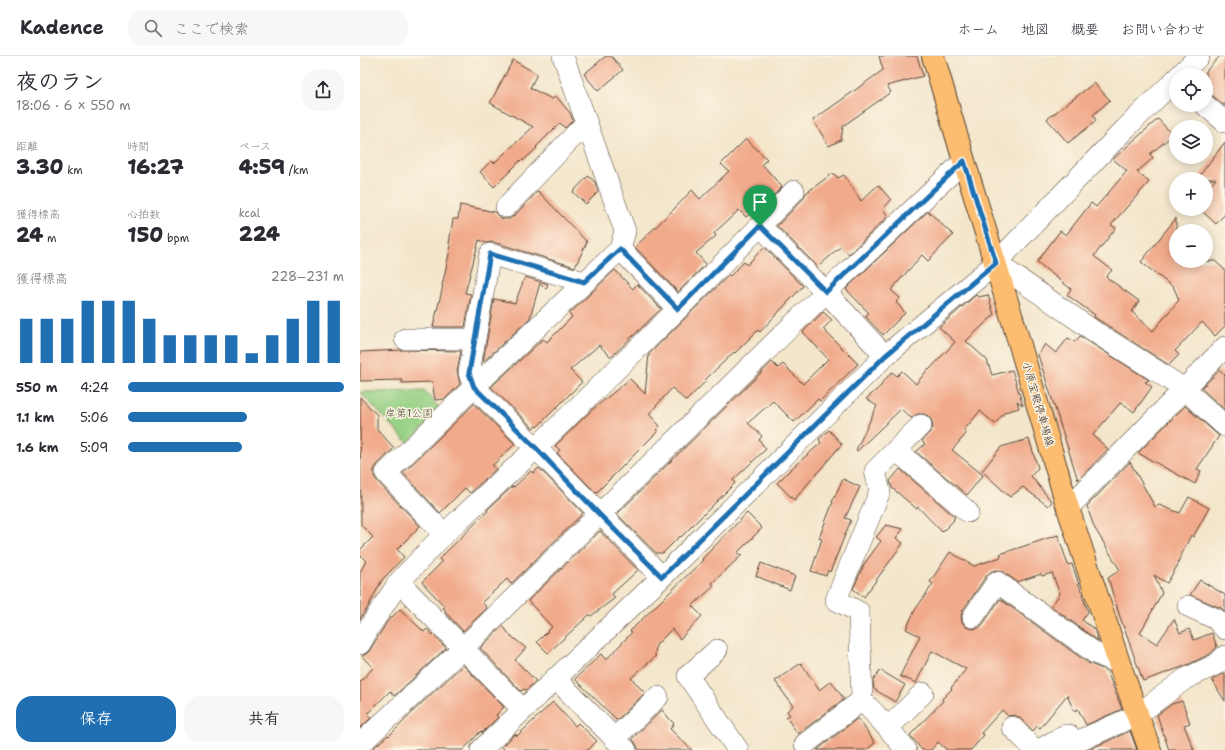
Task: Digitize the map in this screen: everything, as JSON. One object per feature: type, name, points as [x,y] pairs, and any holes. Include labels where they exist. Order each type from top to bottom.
[{"type":"main road","name":"小原宝殿停車場線","points":[[933,56],[1068,508],[1119,663],[1150,750]]},
{"type":"street","points":[[1187,68],[1200,56]]},
{"type":"street","points":[[444,534],[386,473],[474,387],[620,249],[625,231],[586,123],[565,58]]},
{"type":"street","points":[[481,750],[662,577],[885,356],[996,263],[1125,129],[1169,86]]},
{"type":"street","points":[[1213,112],[1225,122]]},
{"type":"street","points":[[506,207],[586,123]]},
{"type":"street","points":[[360,744],[463,648],[826,292],[964,161]]},
{"type":"street","points":[[360,644],[399,582],[444,534],[536,448],[678,309],[794,191]]},
{"type":"street","points":[[760,226],[826,292],[885,356]]},
{"type":"street","points":[[620,249],[678,309]]},
{"type":"street","points":[[584,282],[490,254],[469,373],[474,387],[662,577]]},
{"type":"street","points":[[996,263],[1098,334],[1184,389],[1225,426]]},
{"type":"street","points":[[405,339],[475,339]]},
{"type":"street","points":[[1068,508],[1225,347]]},
{"type":"street","points":[[906,750],[862,700],[859,612],[836,600],[880,491],[876,471],[921,425]]},
{"type":"street","points":[[896,450],[968,512]]},
{"type":"street","points":[[399,582],[523,710]]},
{"type":"street","points":[[973,617],[997,582],[1095,653],[1119,663]]},
{"type":"street","points":[[1188,606],[1216,619],[1225,629]]},
{"type":"street","points":[[717,650],[688,676],[690,690],[738,750]]},
{"type":"street","points":[[1058,750],[1138,715],[1185,679],[1217,664],[1225,656]]},
{"type":"street","points":[[555,678],[616,745],[658,697]]},
{"type":"street","points":[[888,728],[923,693]]},
{"type":"street","points":[[805,744],[862,700]]},
{"type":"street","points":[[1012,727],[1035,750]]},
{"type":"street","points":[[1039,750],[1065,735],[1082,733],[1088,736]]},
{"type":"green space","name":"岸第1公園","points":[[425,391],[441,410],[408,443],[360,392]]},
{"type":"building","points":[[606,56],[611,56],[623,70],[598,91],[584,74]]},
{"type":"building","points":[[879,56],[917,56],[923,76],[887,86],[891,92],[843,126],[841,140],[829,146],[813,120],[883,70]]},
{"type":"building","points":[[1220,56],[1225,56],[1225,106],[1213,96],[1213,68],[1209,68]]},
{"type":"building","points":[[513,60],[537,74],[530,88],[552,99],[556,96],[570,113],[573,120],[565,128],[560,123],[536,147],[537,148],[523,161],[522,159],[494,187],[480,172],[491,161],[494,163],[533,127],[490,103]]},
{"type":"building","points":[[1094,83],[1110,100],[1093,115],[1096,121],[1068,143],[1047,119]]},
{"type":"building","points":[[1158,119],[1169,131],[1169,138],[1150,154],[1153,158],[1137,172],[1149,182],[1111,225],[1116,228],[1094,256],[1112,270],[1106,277],[1139,301],[1132,312],[1153,331],[1179,300],[1174,288],[1141,262],[1169,227],[1169,268],[1213,268],[1213,261],[1215,261],[1225,270],[1225,326],[1215,336],[1202,322],[1175,351],[1179,355],[1169,365],[1094,317],[1095,315],[1067,295],[1071,289],[1037,262],[1060,231],[1066,235],[1091,203],[1096,207],[1127,171],[1113,159]]},
{"type":"building","points":[[746,139],[767,159],[762,164],[782,187],[759,209],[757,207],[746,217],[739,210],[714,233],[716,236],[696,253],[706,264],[678,292],[635,247],[692,190],[700,199],[729,171],[721,164]]},
{"type":"building","points":[[1225,142],[1225,214],[1216,224],[1207,216],[1213,216],[1213,182],[1216,179],[1213,179],[1213,172],[1202,172],[1208,164],[1213,164],[1213,158]]},
{"type":"building","points":[[833,173],[838,178],[844,175],[861,201],[878,185],[891,200],[883,209],[888,216],[849,254],[840,247],[818,267],[777,226],[803,199],[806,193]]},
{"type":"building","points":[[588,176],[595,182],[598,192],[586,204],[573,192]]},
{"type":"building","points":[[538,191],[587,242],[575,267],[493,242],[486,243],[479,240],[465,293],[471,294],[465,327],[433,327],[451,245],[449,244],[453,219],[458,219],[460,205],[495,212],[503,219],[509,219],[515,215]]},
{"type":"building","points":[[928,211],[953,235],[928,261],[922,255],[891,290],[900,298],[896,302],[905,313],[883,335],[865,316],[869,313],[846,289]]},
{"type":"building","points":[[1176,218],[1176,224],[1171,224]]},
{"type":"building","points":[[764,247],[803,286],[760,332],[758,330],[735,353],[734,352],[686,401],[672,388],[649,414],[660,426],[656,430],[658,431],[596,493],[557,453],[560,450],[555,446],[593,409],[630,379],[645,394],[649,354],[729,275],[730,276],[744,262],[747,265]]},
{"type":"building","points":[[615,270],[633,289],[637,284],[661,309],[611,357],[599,345],[570,370],[582,382],[537,427],[536,426],[533,428],[491,387],[543,339],[547,342],[572,317],[569,314]]},
{"type":"building","points":[[525,277],[548,284],[546,289],[540,283],[530,318],[483,362],[494,299],[515,303]]},
{"type":"building","points":[[976,295],[978,297],[988,295],[994,315],[966,341],[987,360],[992,375],[1012,370],[1023,406],[1017,401],[1019,408],[1005,412],[995,424],[980,411],[964,430],[966,434],[952,450],[983,475],[967,495],[916,452],[925,444],[922,441],[933,428],[930,417],[924,414],[918,414],[911,418],[901,409],[857,451],[856,450],[877,406],[866,399],[882,385],[881,384],[892,372],[897,376],[902,371],[916,384],[928,369],[929,370],[955,342],[939,327]]},
{"type":"building","points":[[823,312],[832,320],[823,329],[858,364],[820,401],[818,399],[794,422],[773,401],[748,423],[762,436],[759,440],[766,449],[733,480],[735,483],[681,537],[680,536],[663,553],[656,553],[617,514],[772,362],[778,368],[783,364],[803,384],[828,359],[803,332]]},
{"type":"building","points":[[1080,336],[1149,380],[1145,382],[1152,387],[1134,412],[1121,402],[1093,435],[1108,449],[1078,480],[1038,355],[1045,344],[1056,353],[1068,338],[1075,342]]},
{"type":"building","points":[[403,350],[461,351],[457,371],[460,384],[445,399],[435,400],[432,382],[402,383],[402,380],[360,381],[360,352]]},
{"type":"building","points":[[1220,370],[1225,375],[1225,410],[1201,388]]},
{"type":"building","points":[[360,397],[377,415],[377,429],[394,448],[377,465],[374,470],[374,476],[420,526],[397,549],[404,557],[382,580],[360,619],[360,572],[366,561],[360,555],[360,550],[373,537],[361,525]]},
{"type":"building","points":[[474,404],[515,444],[492,466],[496,469],[470,493],[465,488],[440,513],[403,473]]},
{"type":"building","points":[[1185,406],[1219,436],[1197,469],[1201,471],[1195,484],[1138,453]]},
{"type":"building","points":[[829,430],[842,444],[794,500],[777,483],[821,443],[819,439]]},
{"type":"building","points":[[1029,439],[1038,468],[1031,476],[1052,502],[1048,506],[1023,487],[1010,497],[982,471],[1001,447]]},
{"type":"building","points":[[1130,462],[1155,507],[1159,505],[1180,513],[1189,497],[1209,508],[1193,537],[1191,535],[1178,562],[1179,563],[1167,583],[1154,575],[1162,593],[1140,633],[1157,644],[1174,619],[1180,633],[1189,629],[1194,640],[1212,633],[1217,647],[1210,654],[1185,666],[1143,681],[1108,578],[1120,570],[1094,527],[1087,506]]},
{"type":"building","points":[[539,468],[583,513],[511,584],[507,579],[482,602],[487,608],[463,631],[445,612],[446,611],[443,608],[445,607],[422,582],[442,562],[439,559],[488,511],[487,510],[531,471],[533,473]]},
{"type":"building","points":[[900,469],[955,517],[953,519],[954,520],[942,532],[918,507],[917,509],[892,488],[890,481]]},
{"type":"building","points":[[843,479],[860,487],[845,518],[851,520],[830,572],[828,570],[826,576],[811,571],[822,539],[819,538],[832,502]]},
{"type":"building","points":[[747,513],[762,528],[737,553],[742,555],[712,583],[714,586],[692,606],[702,616],[680,639],[672,629],[656,645],[655,657],[631,678],[645,693],[617,720],[575,679],[601,654],[606,660],[632,632],[630,631],[703,560],[702,559]]},
{"type":"building","points":[[886,525],[903,529],[896,538],[903,543],[864,597],[853,589],[864,564],[881,541],[876,537]]},
{"type":"building","points":[[600,531],[638,570],[612,594],[615,598],[591,616],[589,615],[548,653],[537,642],[552,627],[528,601]]},
{"type":"building","points":[[1058,535],[1068,565],[1072,564],[1088,612],[1082,620],[1094,629],[1098,641],[1051,606],[1060,594],[1052,573],[1042,576],[1041,574],[1017,582],[1004,572],[998,570],[992,571],[987,575],[963,610],[961,616],[962,622],[966,627],[972,629],[979,628],[1000,599],[1088,663],[1107,671],[1122,709],[1086,725],[1078,709],[1074,711],[1067,695],[1040,728],[1037,726],[1033,731],[1020,718],[1015,715],[1008,716],[1002,710],[981,733],[984,735],[971,750],[947,750],[938,742],[931,750],[922,750],[910,735],[943,701],[942,699],[952,689],[951,688],[966,669],[932,651],[916,683],[900,676],[920,636],[906,629],[915,610],[933,584],[930,582],[950,552],[974,566],[1001,557],[1000,554]]},
{"type":"building","points":[[761,563],[795,576],[790,590],[756,576]]},
{"type":"building","points":[[1200,580],[1225,595],[1225,611],[1190,595]]},
{"type":"building","points":[[400,609],[424,632],[427,629],[446,648],[394,696],[390,691],[367,714],[371,718],[360,728],[360,682],[373,668],[362,656],[370,650],[387,622]]},
{"type":"building","points":[[503,626],[510,635],[526,648],[515,660],[536,681],[526,690],[524,689],[521,691],[480,648]]},
{"type":"building","points":[[801,663],[819,690],[831,681],[844,699],[798,734],[786,717],[790,715],[787,711],[793,706],[775,681]]},
{"type":"building","points":[[463,665],[504,707],[496,715],[498,717],[482,733],[481,731],[463,750],[371,750],[388,735],[389,736],[411,713]]},
{"type":"building","points":[[880,670],[905,685],[895,702],[874,689],[873,681]]},
{"type":"building","points":[[1225,673],[1225,701],[1212,680]]},
{"type":"building","points":[[1182,701],[1190,723],[1184,725],[1194,750],[1169,750],[1157,715],[1172,704]]},
{"type":"building","points":[[553,702],[575,726],[578,723],[597,741],[588,750],[502,750],[504,749],[502,747],[515,734],[517,736]]},
{"type":"building","points":[[662,710],[674,724],[670,729],[692,750],[639,750],[632,739]]},
{"type":"building","points":[[858,718],[875,743],[866,750],[817,750]]},
{"type":"building","points":[[1130,731],[1137,750],[1088,750]]},
{"type":"route","points":[[964,161],[996,263],[885,356],[662,577],[474,387],[469,373],[490,254],[584,282],[620,249],[678,309],[760,226],[826,292],[964,161]]}]
